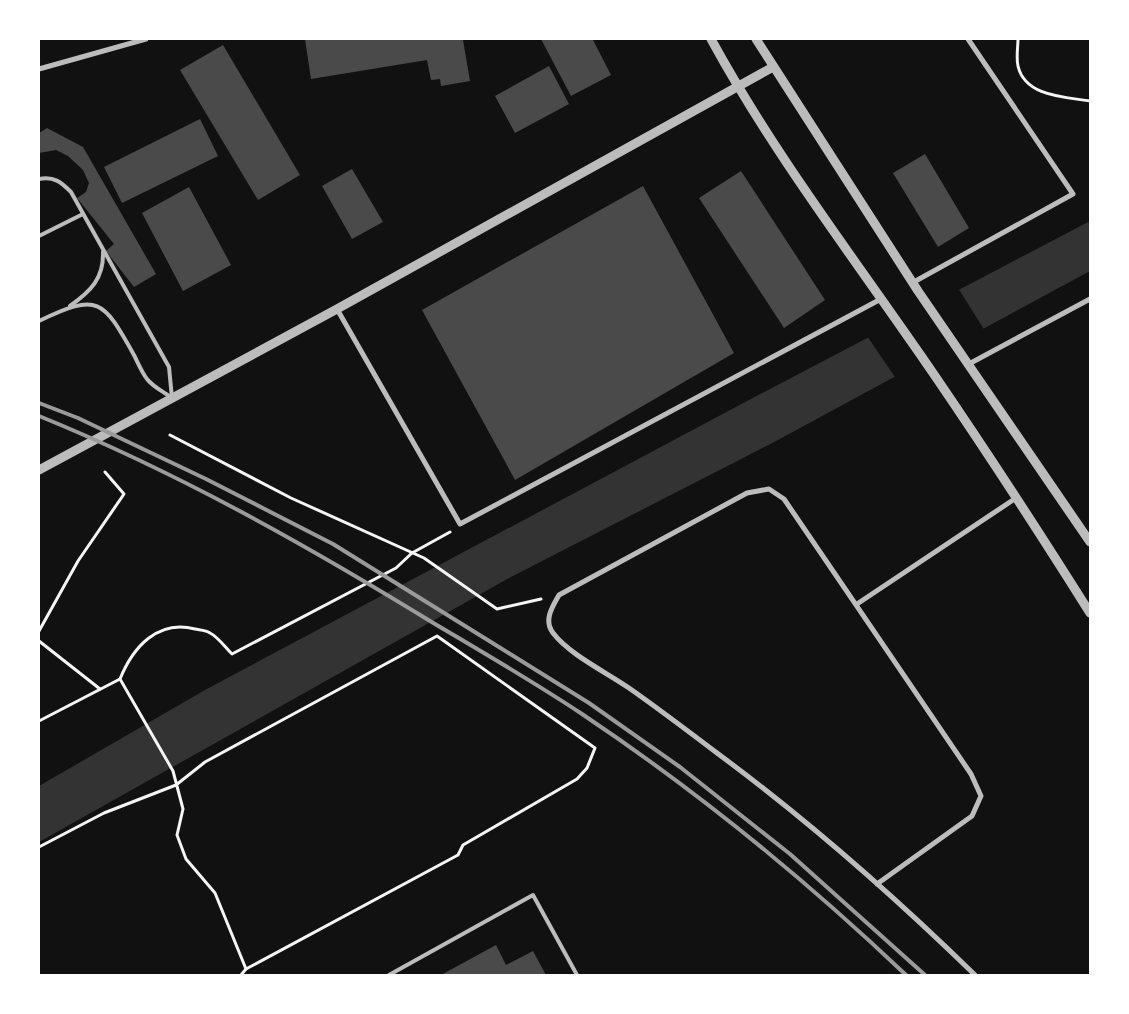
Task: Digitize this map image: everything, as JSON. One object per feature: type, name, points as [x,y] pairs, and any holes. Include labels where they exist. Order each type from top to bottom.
[{"type":"street","points":[[39,70],[146,39]]},
{"type":"street","points":[[711,39],[737,86],[881,299],[933,372],[1090,613]]},
{"type":"street","points":[[756,39],[912,283],[1090,542]]},
{"type":"street","points":[[912,283],[1073,194],[968,39]]},
{"type":"street","points":[[39,470],[337,309],[773,67]]},
{"type":"street","points":[[337,309],[460,524],[881,299]]},
{"type":"street","points":[[967,365],[1090,299]]},
{"type":"street","points":[[877,884],[972,816],[981,796],[971,774],[784,499],[769,488],[747,493],[559,595],[549,614],[551,630],[560,642],[630,688],[730,762],[828,841],[975,975]]},
{"type":"street","points":[[857,604],[1016,498]]},
{"type":"lane","points":[[39,179],[53,178],[62,183],[71,192],[169,368],[172,398]]},
{"type":"lane","points":[[39,236],[83,214]]},
{"type":"lane","points":[[39,321],[84,296],[100,276],[103,264],[103,250]]},
{"type":"lane","points":[[68,306],[87,304],[102,308],[114,319],[147,379],[172,398]]},
{"type":"lane","points":[[389,975],[534,895],[577,975]]},
{"type":"path","points":[[1018,39],[1018,66],[1024,78],[1038,91],[1090,101]]},
{"type":"path","points":[[170,435],[291,498],[424,558],[497,610],[559,595]]},
{"type":"path","points":[[39,631],[78,561],[124,494],[105,472]]},
{"type":"path","points":[[39,721],[120,678],[128,659],[144,641],[164,628],[184,626],[210,633],[232,654],[396,568],[412,553],[460,524]]},
{"type":"path","points":[[39,848],[104,813],[176,785],[205,762],[437,636],[594,748],[588,768],[577,780],[463,844],[458,856],[246,969],[241,975]]},
{"type":"path","points":[[39,642],[100,689]]},
{"type":"path","points":[[120,678],[172,771],[183,809],[177,835],[186,859],[199,877],[215,893],[246,969]]},
{"type":"shaded area","points":[[1090,221],[1090,271],[776,441],[511,577],[39,842],[39,786],[205,690],[747,401]]},
{"type":"pier","points":[[958,288],[985,331],[897,380],[867,336]]},
{"type":"building","points":[[305,39],[460,39],[463,40],[470,81],[441,86],[440,79],[431,80],[427,60],[311,79]]},
{"type":"building","points":[[541,39],[596,39],[593,40],[611,75],[571,96]]},
{"type":"building","points":[[223,45],[300,175],[258,200],[180,70]]},
{"type":"building","points":[[549,66],[569,104],[515,133],[495,96]]},
{"type":"building","points":[[200,119],[218,156],[122,203],[104,167]]},
{"type":"building","points":[[47,128],[83,147],[156,274],[134,287],[106,251],[114,244],[77,198],[86,192],[89,183],[83,170],[68,156],[56,150],[39,153],[39,133]]},
{"type":"building","points":[[925,154],[969,228],[938,247],[893,173]]},
{"type":"building","points":[[352,169],[383,222],[352,239],[322,186]]},
{"type":"building","points":[[741,171],[825,300],[784,328],[699,198]]},
{"type":"building","points":[[643,186],[734,353],[515,480],[422,310]]},
{"type":"building","points":[[189,187],[231,265],[183,291],[142,213]]},
{"type":"building","points":[[496,945],[506,965],[533,951],[546,975],[441,975]]},
{"type":"railway","points":[[39,403],[78,418],[206,479],[333,544],[589,703],[680,767],[790,854],[925,975]]},
{"type":"railway","points":[[39,416],[141,461],[241,512],[339,566],[564,702],[625,743],[709,805],[790,871],[906,975]]}]
